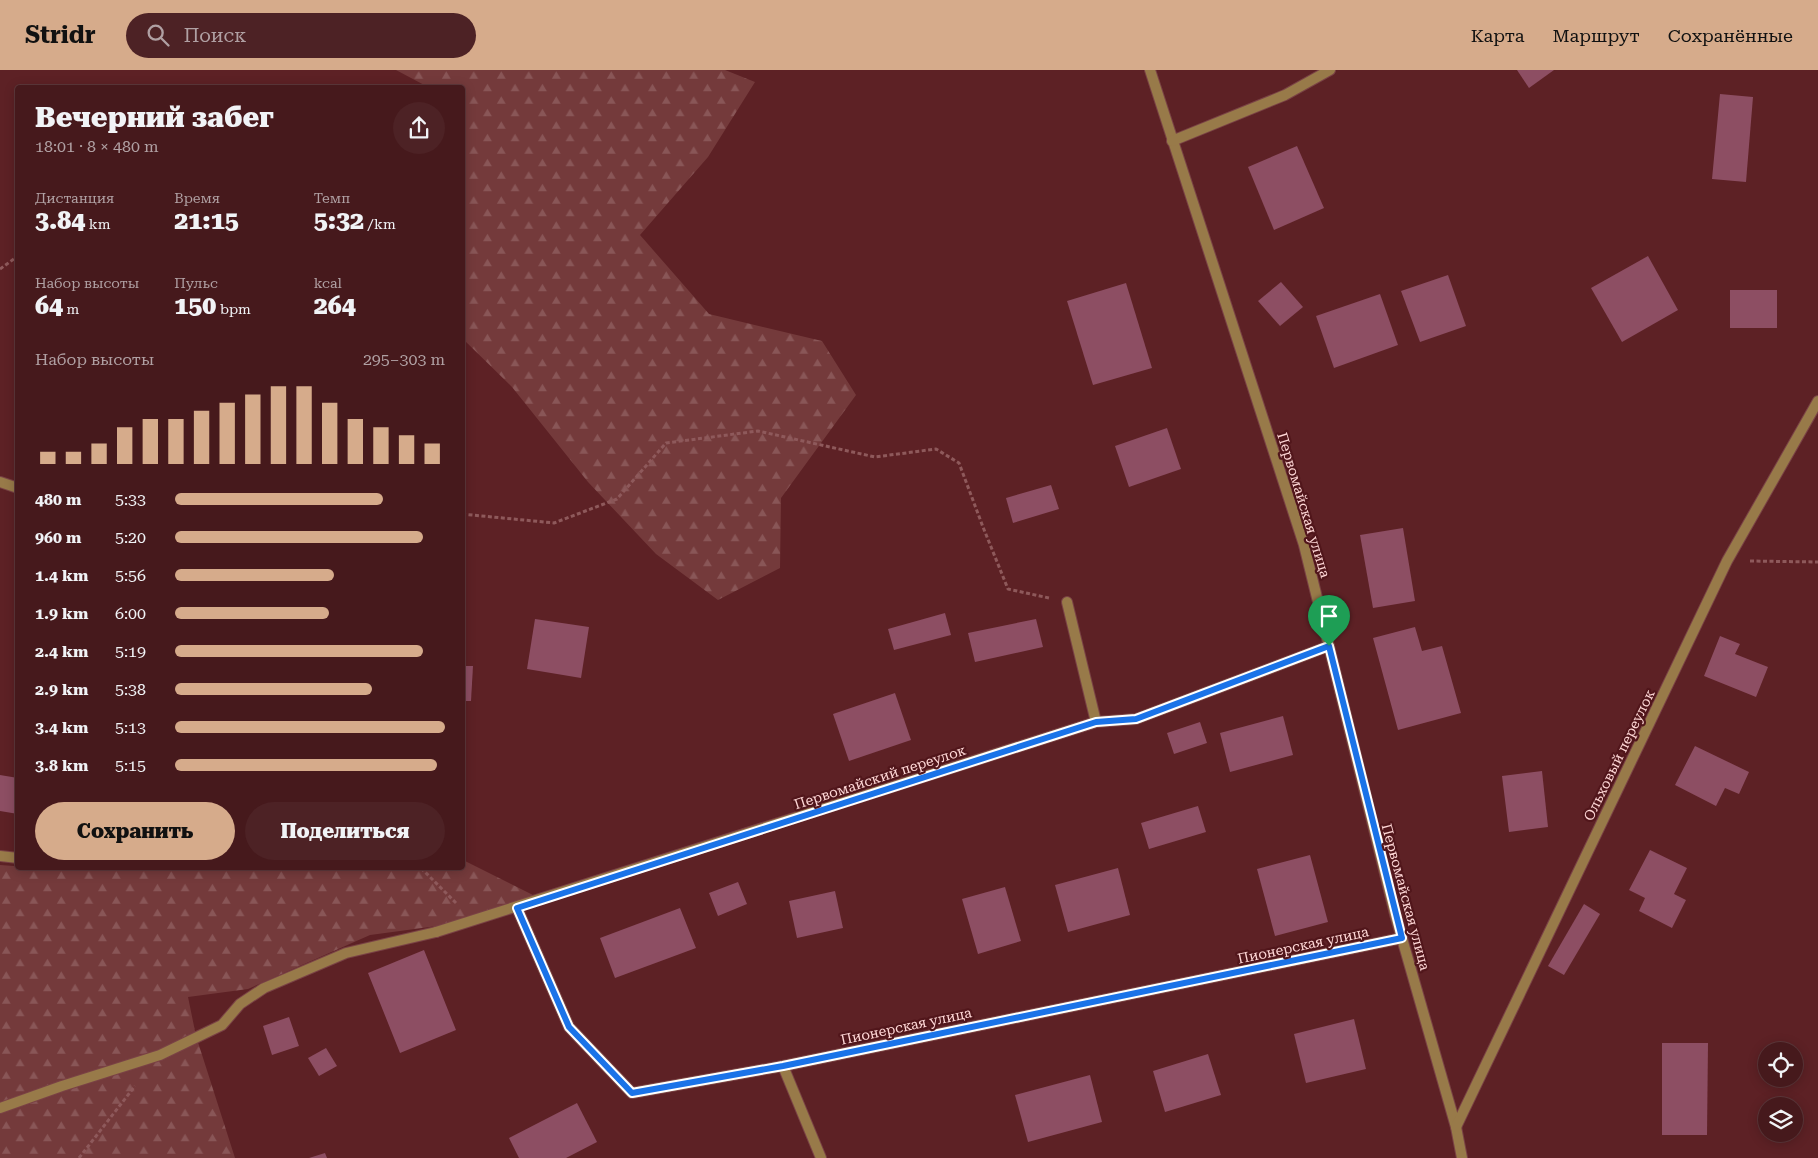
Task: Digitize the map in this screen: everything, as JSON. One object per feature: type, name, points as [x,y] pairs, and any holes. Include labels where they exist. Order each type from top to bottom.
[{"type":"street","name":"Первомайская улица","points":[[1150,70],[1304,545],[1402,938],[1456,1126],[1462,1158]]},
{"type":"street","points":[[1172,141],[1285,94],[1330,70]]},
{"type":"street","name":"Ольховый переулок","points":[[1456,1126],[1727,561],[1818,401]]},
{"type":"street","points":[[0,482],[15,487]]},
{"type":"street","points":[[1067,602],[1096,722]]},
{"type":"street","name":"Первомайский переулок","points":[[0,1108],[160,1055],[222,1025],[240,1004],[264,988],[346,953],[436,932],[517,908],[1096,722],[1136,719],[1329,646]]},
{"type":"street","points":[[0,856],[15,858]]},
{"type":"street","name":"Пионерская улица","points":[[517,908],[569,1027],[632,1093],[783,1066],[1402,938]]},
{"type":"street","points":[[783,1066],[821,1158]]},
{"type":"path","points":[[0,269],[15,258]]},
{"type":"path","points":[[465,514],[554,523],[617,499],[666,443],[685,440],[758,431],[874,457],[936,449],[959,463],[1008,589],[1067,602]]},
{"type":"path","points":[[1727,561],[1818,562]]},
{"type":"path","points":[[423,870],[474,921]]},
{"type":"path","points":[[78,1158],[136,1084]]},
{"type":"green space","points":[[396,70],[725,70],[755,82],[708,157],[640,235],[709,314],[822,341],[856,395],[781,498],[780,568],[718,600],[656,554],[588,482],[512,387],[465,341],[465,85],[424,85]]},
{"type":"green space","points":[[465,861],[535,896],[437,926],[370,935],[248,989],[188,997],[196,1036],[235,1158],[0,1158],[0,865],[15,866],[15,870],[465,870]]},
{"type":"building","points":[[1517,70],[1554,70],[1529,88]]},
{"type":"building","points":[[1720,94],[1753,97],[1746,182],[1712,179]]},
{"type":"building","points":[[1297,146],[1324,208],[1274,230],[1248,167]]},
{"type":"building","points":[[1648,256],[1678,310],[1622,342],[1591,288]]},
{"type":"building","points":[[1448,275],[1466,326],[1420,342],[1401,291]]},
{"type":"building","points":[[1281,282],[1303,307],[1280,326],[1258,301]]},
{"type":"building","points":[[1126,283],[1152,368],[1093,385],[1067,301]]},
{"type":"building","points":[[1730,290],[1777,290],[1777,328],[1730,328]]},
{"type":"building","points":[[1380,294],[1398,345],[1334,368],[1316,316]]},
{"type":"building","points":[[1167,428],[1181,469],[1129,487],[1115,446]]},
{"type":"building","points":[[1051,485],[1059,509],[1013,523],[1006,498]]},
{"type":"building","points":[[1403,528],[1415,601],[1373,608],[1360,535]]},
{"type":"building","points":[[945,613],[951,635],[894,650],[888,629]]},
{"type":"building","points":[[535,619],[589,627],[581,678],[527,669]]},
{"type":"building","points":[[1036,619],[1043,647],[975,662],[968,633]]},
{"type":"building","points":[[1415,627],[1422,651],[1442,646],[1461,713],[1398,730],[1373,638]]},
{"type":"building","points":[[1720,636],[1740,644],[1735,654],[1768,667],[1756,697],[1704,676]]},
{"type":"building","points":[[465,666],[473,666],[471,701],[465,701]]},
{"type":"building","points":[[895,693],[911,740],[849,761],[833,714]]},
{"type":"building","points":[[1283,716],[1293,755],[1230,772],[1220,733]]},
{"type":"building","points":[[1200,722],[1207,743],[1174,754],[1167,733]]},
{"type":"building","points":[[1695,746],[1749,772],[1739,794],[1725,788],[1716,806],[1675,785]]},
{"type":"building","points":[[465,765],[466,765],[465,813]]},
{"type":"building","points":[[1542,771],[1548,827],[1509,832],[1502,776]]},
{"type":"building","points":[[0,775],[15,778],[15,814],[0,811]]},
{"type":"building","points":[[1198,806],[1206,832],[1149,849],[1141,823]]},
{"type":"building","points":[[1650,850],[1687,868],[1674,894],[1686,900],[1672,928],[1639,911],[1645,898],[1629,890]]},
{"type":"building","points":[[1310,855],[1328,922],[1275,936],[1257,869]]},
{"type":"building","points":[[1118,868],[1130,915],[1068,932],[1055,885]]},
{"type":"building","points":[[738,882],[747,904],[718,916],[709,893]]},
{"type":"building","points":[[1005,887],[1021,941],[978,954],[962,899]]},
{"type":"building","points":[[835,891],[843,928],[797,938],[789,901]]},
{"type":"building","points":[[1584,904],[1600,914],[1564,975],[1548,966]]},
{"type":"building","points":[[680,908],[696,948],[615,978],[600,938]]},
{"type":"building","points":[[424,950],[456,1030],[400,1053],[368,973]]},
{"type":"building","points":[[289,1017],[299,1046],[272,1055],[263,1026]]},
{"type":"building","points":[[1354,1019],[1366,1069],[1306,1083],[1294,1034]]},
{"type":"building","points":[[1662,1043],[1708,1043],[1707,1135],[1662,1135]]},
{"type":"building","points":[[326,1048],[337,1066],[319,1076],[308,1058]]},
{"type":"building","points":[[1208,1054],[1221,1095],[1165,1112],[1153,1071]]},
{"type":"building","points":[[1090,1075],[1102,1122],[1028,1142],[1015,1095]]},
{"type":"building","points":[[577,1103],[597,1142],[566,1158],[519,1158],[509,1138]]},
{"type":"building","points":[[325,1153],[327,1158],[309,1158]]},
{"type":"route","points":[[1329,646],[1402,938],[783,1066],[632,1093],[569,1027],[517,908],[1096,722],[1136,719],[1329,646]]}]
